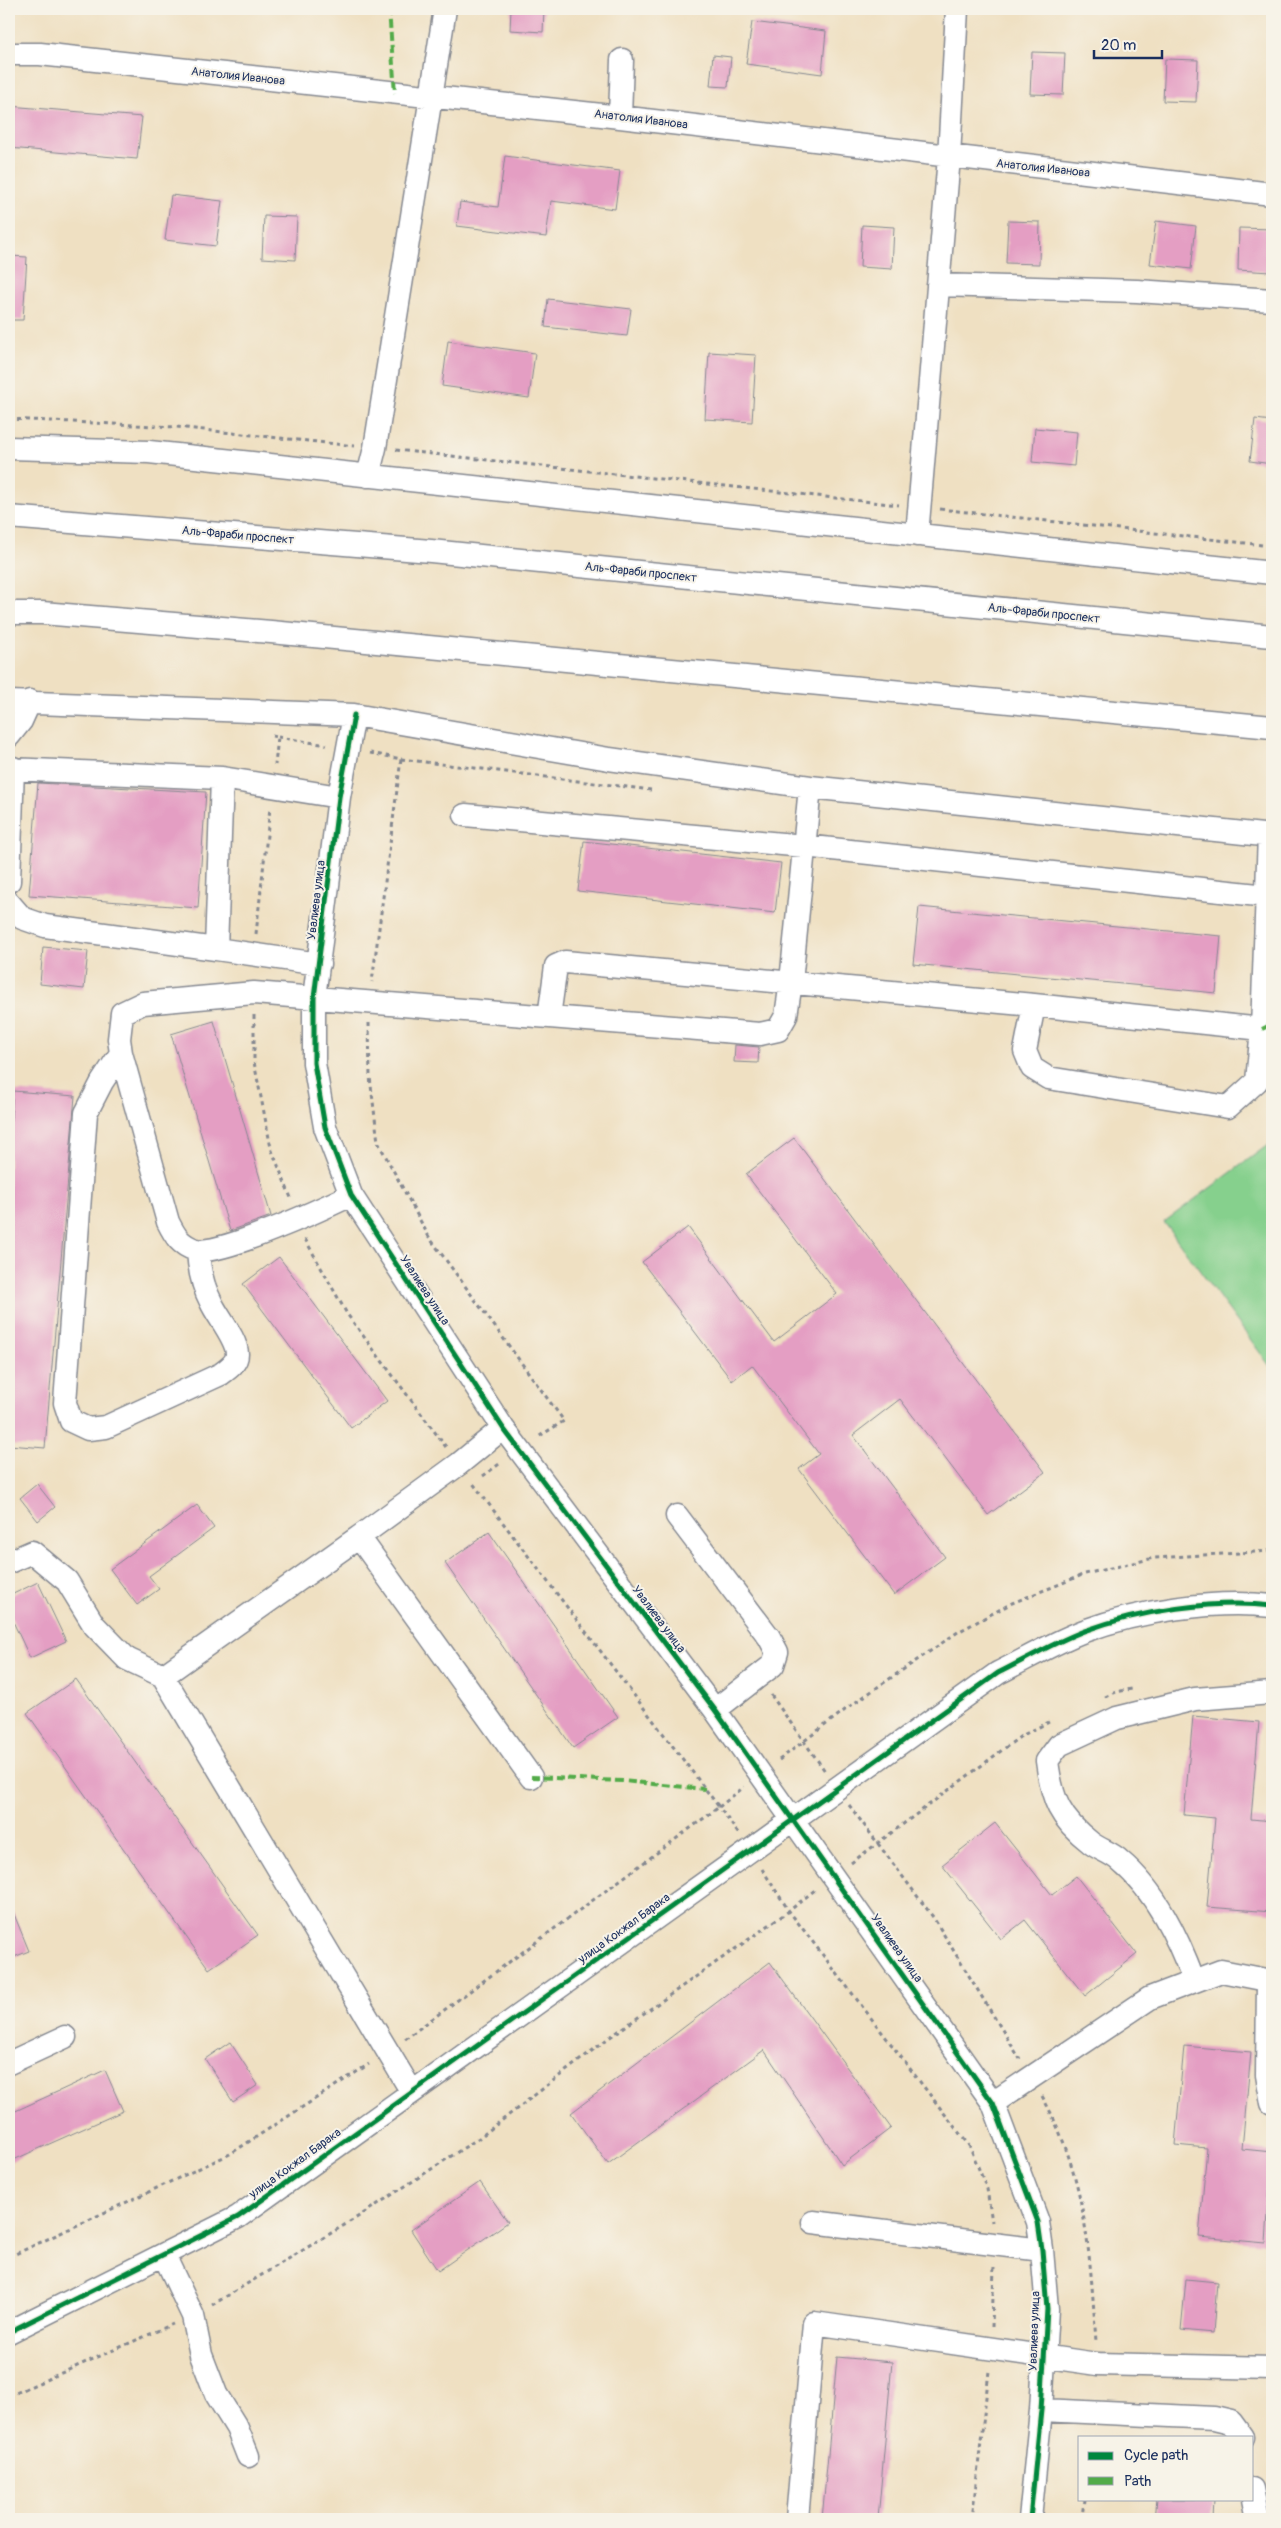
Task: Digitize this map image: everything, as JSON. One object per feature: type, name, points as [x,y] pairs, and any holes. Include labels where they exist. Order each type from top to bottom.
[{"type":"street","points":[[368,476],[375,448],[445,9]]},
{"type":"street","points":[[917,535],[949,157],[957,9]]},
{"type":"street","name":"Анатолия Иванова","points":[[9,54],[40,54],[620,117],[1272,194]]},
{"type":"street","points":[[620,117],[622,60]]},
{"type":"street","points":[[938,285],[1137,291],[1272,300]]},
{"type":"street","points":[[9,448],[149,452],[1272,573]]},
{"type":"street","name":"Аль-Фараби проспект","points":[[9,517],[431,551],[1272,636]]},
{"type":"street","points":[[9,613],[42,613],[271,632],[1272,727]]},
{"type":"street","points":[[9,736],[21,721],[19,702],[354,715],[609,759],[810,787],[1271,836],[1262,1029],[1257,1081],[1228,1107],[1048,1078],[1032,1068],[1026,1051],[1034,1005]]},
{"type":"street","name":"Увалиева улица","points":[[354,715],[339,797],[314,998],[314,1064],[325,1127],[351,1195],[504,1428],[715,1710],[790,1820],[833,1875],[993,2103],[1038,2222],[1042,2250],[1047,2309],[1041,2410],[1030,2519]]},
{"type":"street","points":[[9,881],[11,768],[222,778],[339,797]]},
{"type":"street","points":[[216,949],[222,778]]},
{"type":"street","points":[[351,1195],[300,1220],[216,1248],[198,1250],[178,1241],[168,1222],[121,1053],[119,1039],[122,1013],[143,1003],[254,993],[760,1034],[778,1030],[786,1016],[792,982],[810,787]]},
{"type":"street","points":[[465,815],[804,846],[1267,896]]},
{"type":"street","points":[[9,903],[22,918],[45,926],[319,964]]},
{"type":"street","points":[[549,1017],[553,976],[556,966],[565,962],[1034,1005],[1262,1029]]},
{"type":"street","points":[[121,1053],[102,1082],[86,1113],[65,1403],[71,1421],[88,1429],[106,1427],[221,1374],[232,1367],[237,1355],[235,1344],[210,1302],[199,1273],[198,1250]]},
{"type":"street","points":[[163,1676],[459,1464],[504,1428]]},
{"type":"street","points":[[677,1516],[769,1637],[777,1652],[773,1665],[715,1710]]},
{"type":"street","points":[[358,1537],[531,1777]]},
{"type":"street","points":[[9,1562],[32,1552],[67,1581],[94,1626],[127,1659],[163,1676],[412,2092]]},
{"type":"street","name":"улица Кокжал Барака","points":[[9,2332],[238,2216],[998,1673],[1084,1631],[1164,1610],[1255,1604],[1272,1606]]},
{"type":"street","points":[[1194,1981],[1180,1942],[1151,1895],[1120,1861],[1092,1844],[1068,1822],[1052,1794],[1047,1761],[1059,1745],[1117,1718],[1194,1699],[1272,1693]]},
{"type":"street","points":[[993,2103],[1150,1998],[1221,1971],[1270,1981],[1270,2078],[1272,2104]]},
{"type":"street","points":[[9,2063],[65,2037]]},
{"type":"street","points":[[812,2222],[1042,2250]]},
{"type":"street","points":[[164,2255],[193,2316],[201,2354],[216,2394],[237,2428],[248,2456]]},
{"type":"street","points":[[797,2519],[814,2323],[1097,2364],[1272,2368]]},
{"type":"street","points":[[1041,2410],[1214,2418],[1231,2422],[1241,2436]]},
{"type":"street","points":[[1254,2499],[1258,2519]]},
{"type":"path","points":[[9,419],[176,427],[1272,546]]},
{"type":"path","points":[[278,737],[401,759],[369,1003],[370,1077],[378,1142],[429,1237],[564,1421],[520,1449],[473,1483]]},
{"type":"path","points":[[972,2519],[992,2349],[995,2244],[987,2189],[970,2147],[789,1911],[750,1850],[719,1807],[853,1704],[958,1632],[1012,1603],[1085,1574],[1154,1558],[1272,1550]]},
{"type":"path","points":[[1098,1700],[1116,1692],[1135,1689]]},
{"type":"path","points":[[9,2396],[193,2316],[361,2215],[479,2138],[606,2040],[789,1911],[833,1875],[1020,1736],[1055,1720]]},
{"type":"path","points":[[1082,2519],[1084,2500]]},
{"type":"green space","points":[[1272,1142],[1272,1369],[1164,1222]]},
{"type":"building","points":[[511,9],[544,9],[543,32],[510,30]]},
{"type":"building","points":[[752,22],[826,31],[822,74],[746,64]]},
{"type":"building","points":[[1032,52],[1065,53],[1063,95],[1030,94]]},
{"type":"building","points":[[713,55],[731,57],[728,87],[710,86]]},
{"type":"building","points":[[1165,59],[1198,60],[1196,102],[1163,101]]},
{"type":"building","points":[[9,106],[142,117],[137,159],[9,148]]},
{"type":"building","points":[[505,156],[620,171],[615,209],[551,201],[546,237],[457,226],[460,202],[498,207]]},
{"type":"building","points":[[171,195],[222,201],[216,246],[165,240]]},
{"type":"building","points":[[264,216],[297,217],[295,260],[262,258]]},
{"type":"building","points":[[1008,221],[1040,222],[1039,264],[1006,263]]},
{"type":"building","points":[[1156,221],[1196,226],[1191,269],[1150,264]]},
{"type":"building","points":[[862,225],[894,227],[892,269],[860,267]]},
{"type":"building","points":[[1239,228],[1272,229],[1270,272],[1238,270]]},
{"type":"building","points":[[9,256],[27,257],[23,320],[9,320]]},
{"type":"building","points":[[548,299],[631,309],[627,336],[545,327]]},
{"type":"building","points":[[448,341],[535,353],[529,398],[442,386]]},
{"type":"building","points":[[709,352],[756,355],[752,422],[705,419]]},
{"type":"building","points":[[1255,419],[1272,421],[1272,464],[1250,461]]},
{"type":"building","points":[[1035,428],[1077,432],[1074,466],[1032,462]]},
{"type":"building","points":[[38,783],[206,792],[198,908],[29,895]]},
{"type":"building","points":[[584,841],[781,863],[775,913],[578,891]]},
{"type":"building","points":[[919,907],[1221,936],[1216,993],[913,964]]},
{"type":"building","points":[[43,947],[88,951],[84,989],[40,984]]},
{"type":"building","points":[[214,1021],[271,1216],[230,1231],[171,1034]]},
{"type":"building","points":[[735,1045],[759,1047],[758,1063],[734,1062]]},
{"type":"building","points":[[13,1091],[75,1096],[45,1448],[9,1445],[9,1147]]},
{"type":"building","points":[[794,1138],[1045,1472],[988,1515],[900,1399],[853,1435],[945,1557],[894,1595],[799,1469],[819,1454],[752,1365],[732,1381],[642,1262],[688,1227],[774,1342],[837,1294],[746,1174]]},
{"type":"building","points":[[279,1257],[387,1401],[351,1428],[243,1284]]},
{"type":"building","points":[[37,1484],[55,1507],[38,1521],[20,1498]]},
{"type":"building","points":[[197,1505],[214,1528],[149,1576],[159,1589],[137,1605],[110,1569]]},
{"type":"building","points":[[489,1532],[618,1717],[573,1748],[445,1563]]},
{"type":"building","points":[[38,1582],[66,1641],[30,1658],[9,1613],[9,1596]]},
{"type":"building","points":[[76,1679],[258,1935],[209,1969],[27,1713]]},
{"type":"building","points":[[1193,1716],[1259,1722],[1251,1819],[1272,1821],[1272,1912],[1207,1907],[1215,1818],[1184,1815]]},
{"type":"building","points":[[995,1823],[1052,1895],[1076,1876],[1137,1954],[1085,1996],[1025,1920],[1001,1939],[942,1865]]},
{"type":"building","points":[[9,1902],[29,1951],[9,1959]]},
{"type":"building","points":[[770,1962],[891,2128],[842,2165],[764,2050],[608,2164],[571,2113]]},
{"type":"building","points":[[230,2042],[258,2085],[233,2102],[205,2059]]},
{"type":"building","points":[[1184,2046],[1251,2052],[1242,2149],[1272,2152],[1266,2243],[1199,2237],[1207,2148],[1175,2145]]},
{"type":"building","points":[[105,2070],[123,2111],[9,2162],[9,2114]]},
{"type":"building","points":[[480,2182],[508,2222],[438,2271],[411,2230]]},
{"type":"building","points":[[1186,2279],[1217,2282],[1213,2333],[1181,2330]]},
{"type":"building","points":[[837,2357],[892,2362],[878,2519],[822,2519]]},
{"type":"building","points":[[1156,2500],[1213,2500],[1212,2519],[1154,2519]]},
{"type":"marked path","points":[[389,9],[395,93]]},
{"type":"marked path","points":[[1262,1029],[1272,1024]]},
{"type":"marked path","points":[[531,1777],[623,1781],[705,1789]]},
{"type":"cycle path","points":[[354,715],[339,797],[314,998],[314,1063],[325,1127],[351,1195],[503,1428],[715,1710],[993,2103],[1038,2222],[1042,2250],[1047,2309],[1041,2410],[1030,2519]]},
{"type":"cycle path","points":[[9,2332],[238,2217],[998,1673],[1073,1635],[1105,1624],[1152,1612],[1226,1604],[1272,1606]]}]
